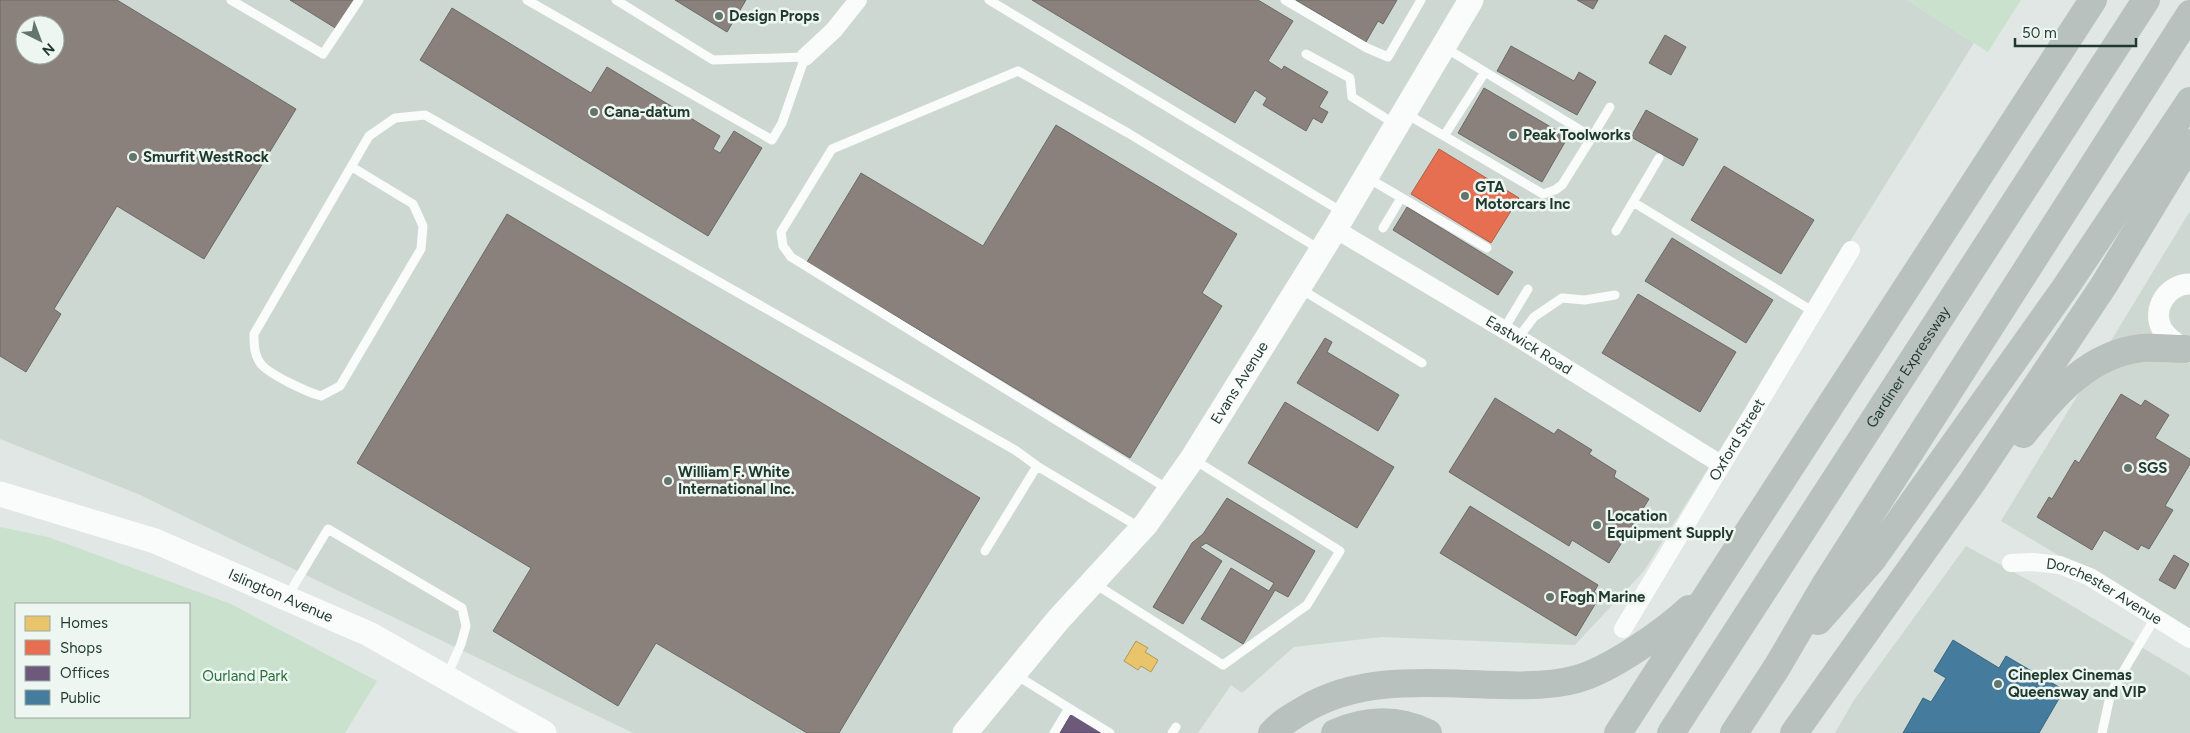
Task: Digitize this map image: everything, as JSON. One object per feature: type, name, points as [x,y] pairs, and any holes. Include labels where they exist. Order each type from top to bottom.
[{"type":"highway","points":[[1997,146],[2072,0]]},
{"type":"highway","points":[[1618,733],[2092,0]]},
{"type":"highway","name":"Gardiner Expressway","points":[[1671,733],[2146,0]]},
{"type":"highway","points":[[1734,733],[1777,667],[1825,585],[2190,14]]},
{"type":"highway","points":[[1777,667],[1872,560],[2065,288],[2190,101]]},
{"type":"highway","points":[[1800,726],[1973,481],[2104,285],[2190,143]]},
{"type":"highway","points":[[1973,481],[2015,444],[2058,392],[2096,361],[2121,352],[2143,348],[2187,350]]},
{"type":"highway","points":[[1272,733],[1290,718],[1323,698],[1349,690],[1412,683],[1522,686],[1578,679],[1606,666],[1670,626],[1708,594]]},
{"type":"highway","points":[[1336,733],[1354,725],[1376,722],[1401,723],[1428,733]]},
{"type":"main road","name":"Evans Avenue","points":[[965,733],[1014,673],[1142,528],[1192,459],[1340,221],[1444,47],[1468,1]]},
{"type":"main road","name":"Islington Avenue","points":[[0,494],[155,540],[369,634],[544,733]]},
{"type":"street","points":[[805,58],[834,30],[858,0]]},
{"type":"street","name":"Eastwick Road","points":[[1340,221],[1511,333],[1722,465]]},
{"type":"street","name":"Oxford Street","points":[[1622,629],[1851,250]]},
{"type":"street","points":[[2187,350],[2165,333],[2161,327],[2160,306],[2168,291],[2178,286],[2190,284]]},
{"type":"street","name":"Dorchester Avenue","points":[[2011,563],[2060,565],[2090,577],[2190,639]]},
{"type":"lane","points":[[231,0],[323,54],[359,0]]},
{"type":"lane","points":[[527,0],[772,140],[782,122],[805,58],[713,60],[616,0]]},
{"type":"lane","points":[[989,0],[1340,221]]},
{"type":"lane","points":[[1285,0],[1367,48],[1388,58],[1421,0]]},
{"type":"lane","points":[[1444,47],[1592,137]]},
{"type":"lane","points":[[1306,54],[1350,78],[1352,97],[1444,136],[1544,194],[1562,185],[1610,107]]},
{"type":"lane","points":[[1170,490],[791,257],[783,246],[781,232],[832,148],[1018,71],[1128,134],[1322,250]]},
{"type":"lane","points":[[1444,136],[1484,72]]},
{"type":"lane","points":[[352,167],[413,204],[422,226],[421,249],[340,386],[321,396],[305,392],[262,365],[254,352],[254,334],[369,136],[395,118],[424,115],[1015,450],[1037,466],[1142,528]]},
{"type":"lane","points":[[1616,231],[1659,158]]},
{"type":"lane","points":[[1366,177],[1487,248]]},
{"type":"lane","points":[[1383,228],[1401,198]]},
{"type":"lane","points":[[1633,202],[1814,312]]},
{"type":"lane","points":[[1299,288],[1422,364]]},
{"type":"lane","points":[[1511,333],[1528,290]]},
{"type":"lane","points":[[1511,333],[1562,298],[1585,300],[1615,295]]},
{"type":"lane","points":[[1093,582],[1223,665],[1307,605],[1340,551],[1192,459]]},
{"type":"lane","points":[[985,552],[1037,466]]},
{"type":"lane","points":[[286,598],[328,528],[462,608],[466,626],[461,644],[446,678]]},
{"type":"lane","points":[[2102,733],[2111,692],[2155,618]]},
{"type":"lane","points":[[1014,673],[1110,733]]},
{"type":"lane","points":[[1054,733],[1070,708]]},
{"type":"shaded area","points":[[0,0],[1907,0],[1974,43],[1644,571],[1575,645],[1382,637],[1294,647],[1242,693],[1231,685],[1198,733],[633,733],[138,494],[0,439]]},
{"type":"shaded area","points":[[2190,211],[2190,634],[2001,521]]},
{"type":"shaded area","points":[[1966,546],[2032,582],[2190,676],[2190,733],[1835,733],[1854,700]]},
{"type":"green space","points":[[1907,0],[2021,0],[1988,52]]},
{"type":"green space","name":"Ourland Park","points":[[0,527],[48,537],[231,604],[377,681],[345,733],[0,733]]},
{"type":"building: Homes","points":[[1136,641],[1148,648],[1145,652],[1158,660],[1151,672],[1141,666],[1138,670],[1124,661]]},
{"type":"building: Shops","name":"GTA Motorcars Inc","points":[[1439,149],[1519,198],[1491,243],[1411,194]]},
{"type":"building: Offices","points":[[1072,712],[1107,733],[1060,733]]},
{"type":"building: Public","name":"Cineplex Cinemas Queensway and VIP","points":[[1953,640],[1999,668],[2006,656],[2064,690],[2039,733],[1903,733],[1923,698],[1931,702],[1946,678],[1934,671]]},
{"type":"building: Industry","name":"Smurfit WestRock","points":[[0,0],[117,0],[296,109],[204,259],[117,206],[54,309],[61,314],[26,372],[0,356]]},
{"type":"building: Industry","points":[[290,0],[355,0],[337,29]]},
{"type":"building: Industry","name":"Design Props","points":[[675,0],[746,0],[727,32]]},
{"type":"building: Industry","points":[[1032,0],[1258,0],[1293,21],[1268,61],[1282,70],[1284,66],[1328,92],[1319,107],[1328,112],[1322,123],[1313,118],[1306,131],[1263,105],[1267,98],[1255,90],[1235,123]]},
{"type":"building: Industry","points":[[1296,0],[1397,0],[1383,24],[1378,21],[1366,42]]},
{"type":"building: Industry","points":[[1577,0],[1598,0],[1593,9]]},
{"type":"building: Industry","name":"Cana-datum","points":[[452,8],[591,93],[607,67],[720,136],[713,149],[720,153],[734,131],[762,148],[708,236],[420,60]]},
{"type":"building: Industry","points":[[1665,35],[1686,47],[1671,75],[1649,63]]},
{"type":"building: Industry","points":[[1511,46],[1574,81],[1579,72],[1596,82],[1577,115],[1497,71]]},
{"type":"building: Industry","name":"Peak Toolworks","points":[[1484,88],[1568,137],[1542,182],[1458,133]]},
{"type":"building: Industry","points":[[1646,110],[1698,139],[1683,166],[1631,137]]},
{"type":"building: Industry","points":[[1056,125],[1237,234],[1202,293],[1222,306],[1130,458],[807,262],[861,173],[983,246]]},
{"type":"building: Industry","points":[[1724,166],[1814,220],[1781,274],[1691,220]]},
{"type":"building: Industry","points":[[1407,207],[1513,272],[1498,295],[1393,230]]},
{"type":"building: Industry","name":"William F. White International Inc.","points":[[507,214],[980,498],[839,733],[807,733],[656,643],[618,706],[493,631],[531,568],[357,463]]},
{"type":"building: Industry","points":[[1672,238],[1773,300],[1746,343],[1645,281]]},
{"type":"building: Industry","points":[[1638,294],[1736,352],[1700,412],[1602,353]]},
{"type":"building: Industry","points":[[1325,338],[1332,342],[1327,352],[1399,395],[1378,431],[1297,383]]},
{"type":"building: Industry","name":"SGS","points":[[2121,394],[2141,406],[2145,400],[2169,415],[2155,438],[2190,459],[2190,464],[2165,506],[2173,510],[2149,549],[2141,545],[2138,550],[2104,530],[2092,550],[2037,517],[2049,497],[2052,499],[2075,460],[2079,463]]},
{"type":"building: Industry","points":[[1495,398],[1554,434],[1558,429],[1592,450],[1589,454],[1616,471],[1614,477],[1649,499],[1609,563],[1572,540],[1569,546],[1449,472]]},
{"type":"building: Industry","points":[[1285,402],[1394,467],[1357,528],[1248,463]]},
{"type":"building: Industry","points":[[1227,498],[1315,551],[1288,597],[1275,590],[1243,644],[1201,619],[1231,568],[1269,591],[1274,583],[1206,543],[1200,547],[1222,561],[1183,624],[1153,607],[1192,543],[1203,534]]},
{"type":"building: Industry","points":[[1470,506],[1598,585],[1594,592],[1600,596],[1576,636],[1440,553]]},
{"type":"building: Industry","points":[[2174,555],[2189,564],[2175,589],[2159,580]]},
{"type":"place","name":"Design Props","points":[[719,16]]},
{"type":"place","name":"Cana-datum","points":[[594,112]]},
{"type":"place","name":"Peak Toolworks","points":[[1513,135]]},
{"type":"place","name":"Smurfit WestRock","points":[[133,157]]},
{"type":"place","name":"GTA Motorcars Inc","points":[[1465,196]]},
{"type":"place","name":"SGS","points":[[2128,468]]},
{"type":"place","name":"William F. White International Inc.","points":[[668,481]]},
{"type":"place","name":"Location Equipment Supply","points":[[1597,525]]},
{"type":"place","name":"Fogh Marine","points":[[1550,597]]},
{"type":"place","name":"Cineplex Cinemas Queensway and VIP","points":[[1998,684]]}]
